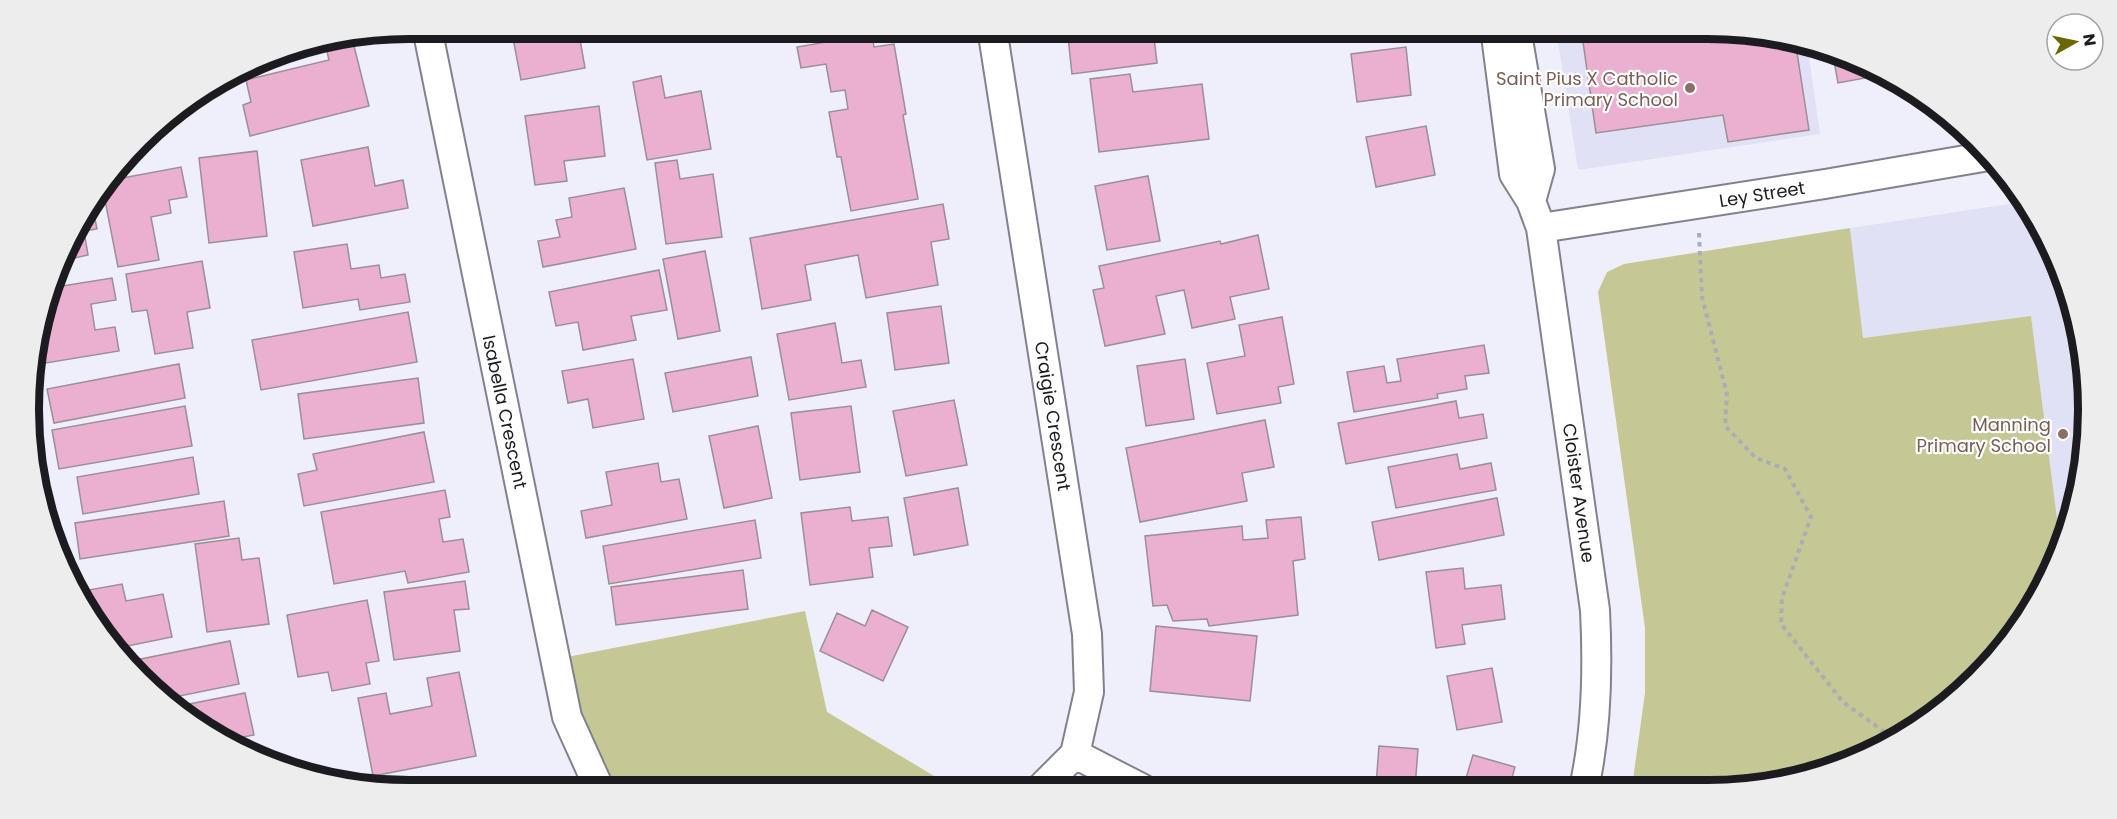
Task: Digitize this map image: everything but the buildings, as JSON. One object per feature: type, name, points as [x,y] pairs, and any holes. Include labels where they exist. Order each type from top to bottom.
[{"type":"street","name":"Isabella Crescent","points":[[429,39],[567,717],[595,780]]},
{"type":"street","name":"Craigie Crescent","points":[[994,39],[1087,634],[1089,692],[1075,754]]},
{"type":"street","name":"Cloister Avenue","points":[[1496,39],[1514,174],[1531,201],[1540,228],[1595,610],[1597,670],[1594,719],[1585,780]]},
{"type":"street","points":[[1518,39],[1540,168],[1531,201]]},
{"type":"street","name":"Ley Street","points":[[1540,228],[1979,158]]},
{"type":"street","points":[[1049,780],[1075,754],[1126,780]]},
{"type":"path","points":[[1696,204],[1702,297],[1727,394],[1725,426],[1756,458],[1785,469],[1811,517],[1782,598],[1781,624],[1843,702],[1886,734]]},
{"type":"shaded area","name":"Saint Pius X Catholic Primary School","points":[[1558,39],[1732,40],[1780,46],[1809,54],[1820,134],[1578,170]]},
{"type":"shaded area","name":"Manning Primary School","points":[[2016,204],[2050,268],[2065,314],[2075,361],[2078,410],[2075,458],[2058,528],[2031,316],[1863,338],[1850,228]]},
{"type":"green space","points":[[1850,228],[1863,338],[2031,316],[2058,529],[2040,573],[2016,615],[2001,635],[1986,654],[1952,688],[1913,718],[1849,752],[1780,773],[1732,779],[1633,780],[1645,693],[1645,628],[1598,292],[1607,272],[1624,264]]},
{"type":"green space","points":[[805,611],[827,712],[941,780],[606,780],[576,713],[567,657]]},
{"type":"place","name":"Saint Pius X Catholic Primary School","points":[[1690,88]]},
{"type":"place","name":"Manning Primary School","points":[[2063,434]]}]
